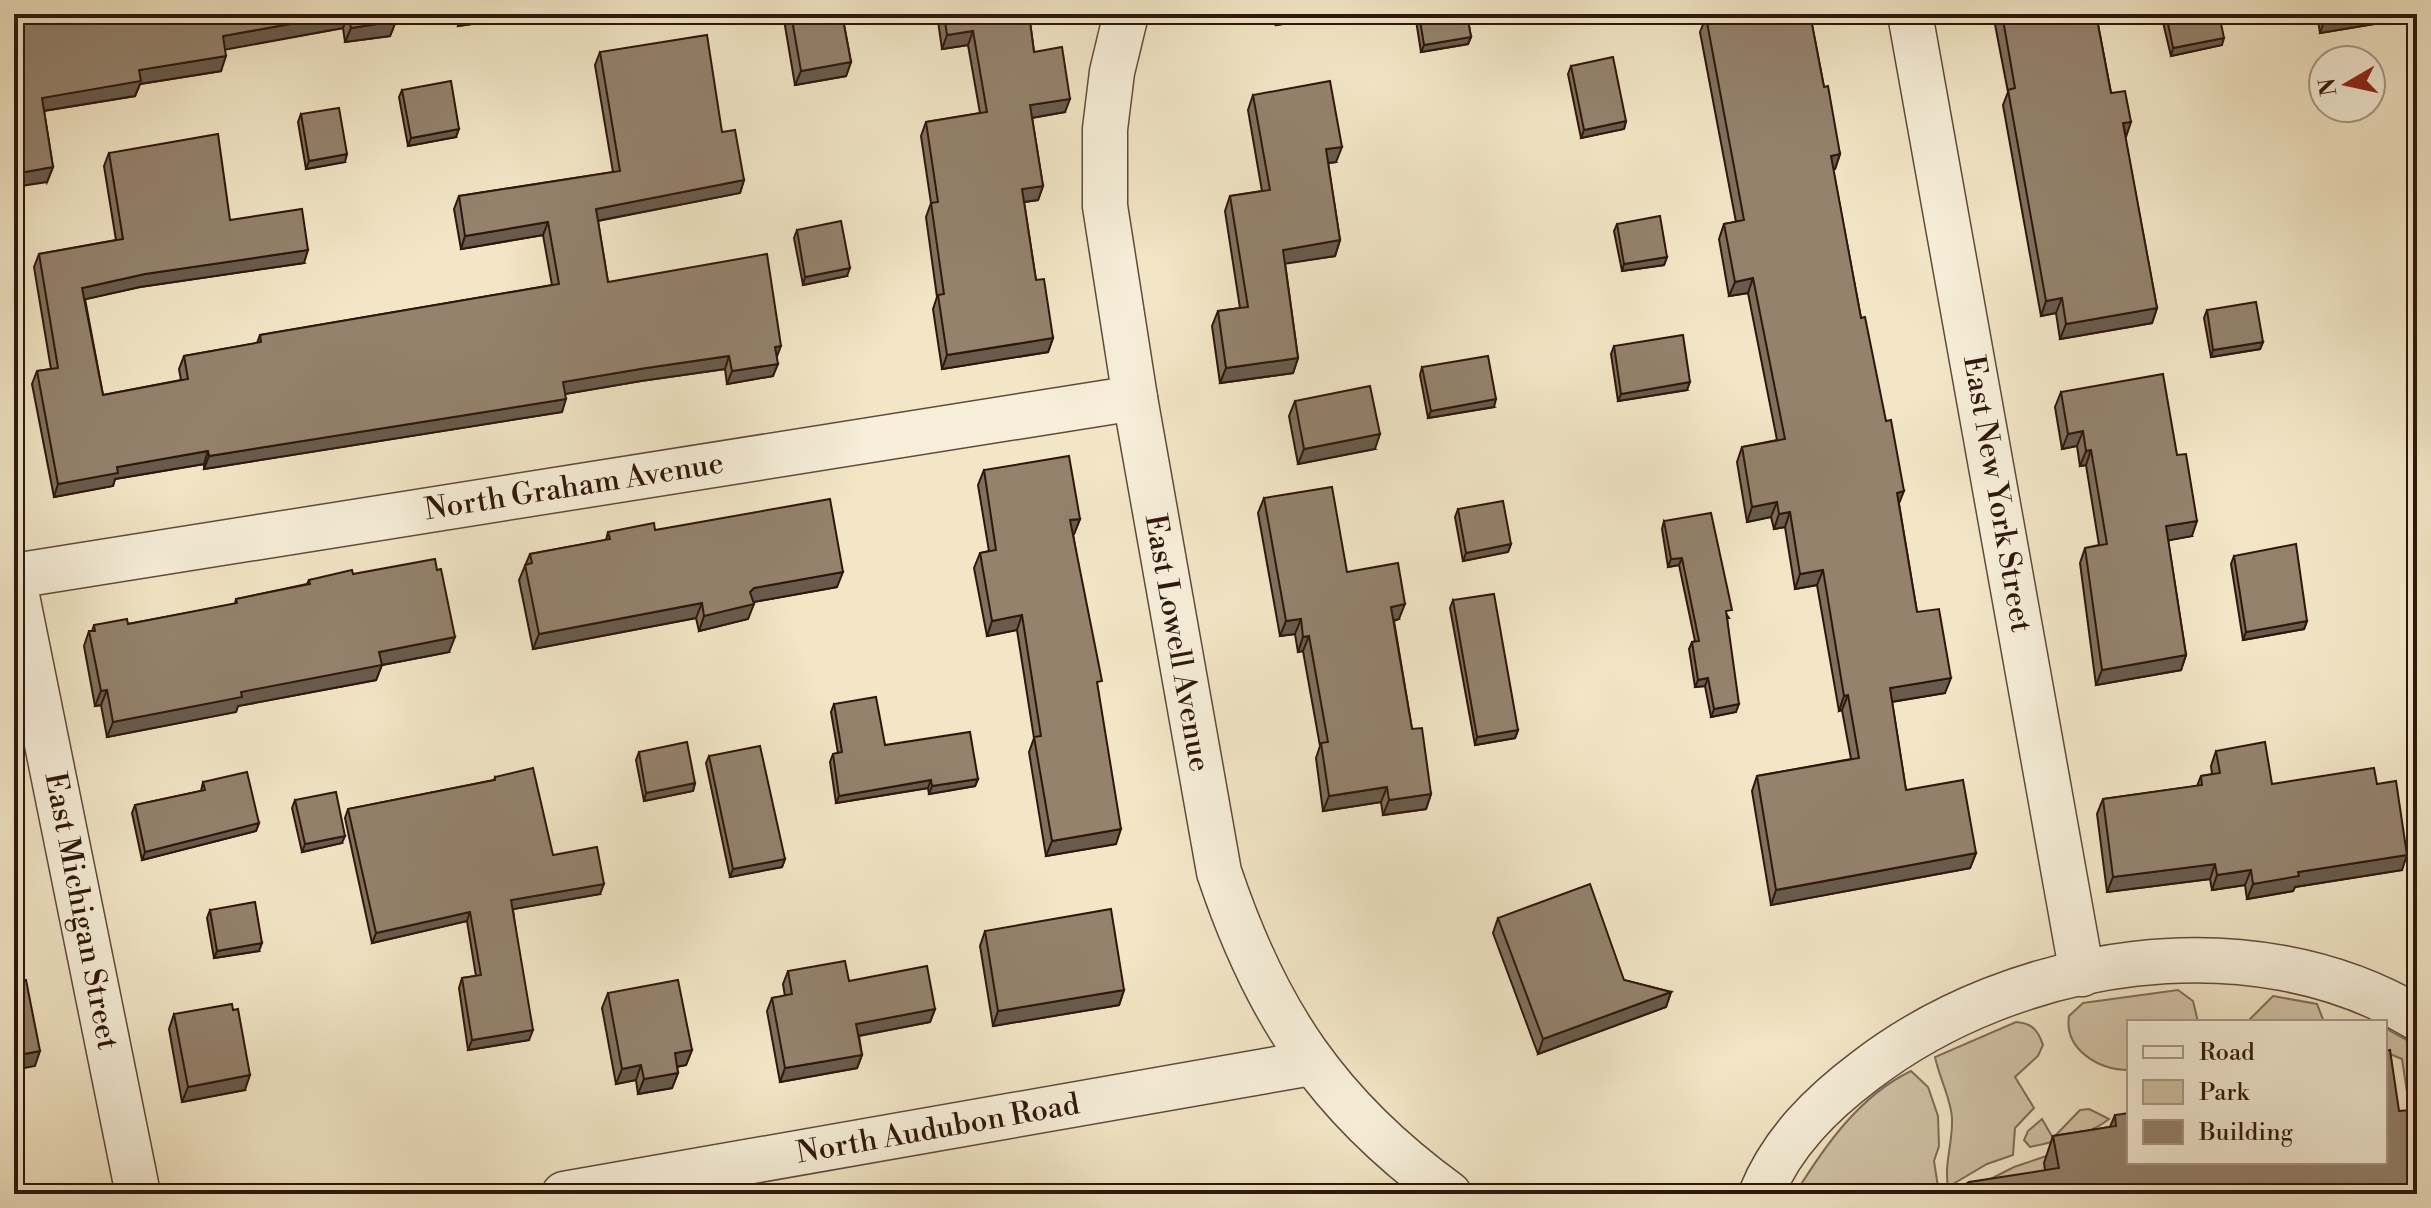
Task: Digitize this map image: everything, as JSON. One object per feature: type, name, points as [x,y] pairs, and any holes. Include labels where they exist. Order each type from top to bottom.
[{"type":"street","name":"East Lowell Avenue","points":[[1126,14],[1109,90],[1104,185],[1135,398],[1219,872],[1259,974],[1289,1032],[1311,1063],[1362,1121],[1449,1194]]},
{"type":"street","name":"East New York Street","points":[[1910,14],[2082,974]]},
{"type":"street","name":"North Graham Avenue","points":[[14,579],[1135,398]]},
{"type":"street","name":"East Michigan Street","points":[[14,579],[138,1194]]},
{"type":"street","points":[[1761,1194],[1799,1130],[1836,1094],[1885,1055],[1970,1009],[2024,989],[2082,974],[2159,962],[2257,966],[2336,982],[2376,996],[2417,1018]]},
{"type":"street","name":"North Audubon Road","points":[[564,1194],[1311,1063]]},
{"type":"green space","points":[[2178,990],[2193,1001],[2198,1020],[2127,1020],[2127,1070],[2117,1069],[2095,1062],[2078,1048],[2072,1038],[2069,1016],[2083,1003]]},
{"type":"green space","points":[[2273,996],[2317,1004],[2323,1020],[2249,1020]]},
{"type":"green space","points":[[2016,1022],[2034,1028],[2043,1045],[2038,1056],[2015,1077],[2034,1108],[2015,1128],[2013,1155],[1987,1164],[1948,1187],[1952,1118],[1935,1057]]},
{"type":"green space","points":[[2387,1029],[2417,1046],[2417,1107],[2409,1105],[2402,1059],[2387,1053]]},
{"type":"green space","points":[[1911,1071],[1928,1087],[1938,1116],[1939,1146],[1934,1161],[1939,1193],[1795,1194],[1844,1124],[1875,1094]]},
{"type":"green space","points":[[2089,1109],[2109,1119],[2091,1130],[2060,1140],[2030,1147],[2024,1140],[2028,1131],[2042,1119],[2053,1138],[2080,1110]]},
{"type":"green space","points":[[2097,1139],[2048,1194],[1961,1194],[2014,1167]]},
{"type":"building","points":[[14,14],[345,14],[223,36],[226,56],[139,70],[141,81],[42,98],[53,167],[14,174]]},
{"type":"building","points":[[348,14],[395,14],[396,21],[351,28]]},
{"type":"building","points":[[791,14],[842,14],[851,62],[801,71]]},
{"type":"building","points":[[944,14],[1029,14],[1034,52],[1062,47],[1070,99],[1030,105],[1043,186],[1022,189],[1036,280],[1044,279],[1053,338],[947,355],[938,295],[944,294],[931,203],[938,202],[926,122],[987,112],[973,31],[947,35]]},
{"type":"building","points":[[1419,14],[1467,14],[1471,37],[1424,45]]},
{"type":"building","points":[[1715,14],[1810,14],[1824,87],[1828,86],[1840,154],[1831,156],[1861,318],[1865,317],[1886,421],[1891,420],[1904,491],[1897,493],[1917,612],[1939,609],[1951,678],[1890,688],[1906,790],[1963,780],[1976,853],[1776,890],[1757,776],[1859,758],[1848,695],[1844,696],[1823,570],[1800,574],[1790,512],[1779,514],[1777,502],[1752,507],[1742,447],[1785,439],[1753,278],[1735,282],[1724,224],[1744,220],[1706,17]]},
{"type":"building","points":[[2002,14],[2096,14],[2111,93],[2125,91],[2131,122],[2123,123],[2157,308],[2066,324],[2062,298],[2046,301],[2008,90],[2015,88]]},
{"type":"building","points":[[2166,14],[2219,14],[2224,38],[2173,48]]},
{"type":"building","points":[[707,35],[722,132],[735,130],[744,180],[596,209],[608,282],[767,254],[781,346],[775,347],[778,364],[732,371],[729,356],[646,368],[563,382],[566,399],[209,456],[208,451],[117,467],[118,473],[58,484],[37,371],[58,368],[39,254],[123,239],[109,153],[218,134],[230,220],[302,209],[308,250],[145,274],[82,288],[103,395],[188,379],[184,356],[261,342],[260,335],[559,284],[548,222],[465,236],[459,196],[620,171],[600,52]]},
{"type":"building","points":[[1613,57],[1626,121],[1584,130],[1571,66]]},
{"type":"building","points":[[451,81],[459,129],[411,138],[402,90]]},
{"type":"building","points":[[1330,81],[1342,147],[1326,149],[1340,240],[1283,250],[1298,358],[1226,368],[1218,311],[1248,307],[1230,196],[1270,190],[1253,95]]},
{"type":"building","points":[[339,108],[347,154],[309,161],[301,114]]},
{"type":"building","points":[[1660,216],[1667,257],[1624,264],[1617,224]]},
{"type":"building","points":[[841,221],[850,268],[805,277],[797,230]]},
{"type":"building","points":[[2256,302],[2263,342],[2213,350],[2207,310]]},
{"type":"building","points":[[1683,335],[1690,382],[1621,394],[1614,346]]},
{"type":"building","points":[[1488,356],[1496,399],[1431,411],[1422,367]]},
{"type":"building","points":[[2163,374],[2177,455],[2186,454],[2197,521],[2166,526],[2186,655],[2102,670],[2085,548],[2107,544],[2091,450],[2086,451],[2083,431],[2068,434],[2061,392]]},
{"type":"building","points":[[1370,386],[1380,434],[1304,449],[1295,401]]},
{"type":"building","points":[[1069,456],[1080,519],[1070,520],[1102,681],[1097,682],[1121,829],[1052,841],[1034,737],[1041,736],[1022,615],[992,621],[980,553],[996,550],[984,470]]},
{"type":"building","points":[[1332,487],[1347,572],[1398,563],[1405,604],[1391,607],[1412,729],[1422,728],[1431,794],[1389,800],[1387,787],[1329,796],[1321,743],[1328,742],[1309,636],[1303,637],[1301,619],[1286,621],[1264,498]]},
{"type":"building","points":[[830,499],[843,572],[754,588],[750,592],[754,604],[704,616],[702,603],[539,634],[525,565],[532,563],[530,554],[610,539],[608,532],[654,523],[655,530]]},
{"type":"building","points":[[1503,501],[1511,544],[1466,553],[1458,509]]},
{"type":"building","points":[[1711,513],[1732,610],[1726,611],[1739,704],[1714,709],[1708,678],[1698,680],[1692,642],[1699,641],[1682,558],[1671,559],[1664,521]]},
{"type":"building","points":[[2296,544],[2307,621],[2246,632],[2234,556]]},
{"type":"building","points":[[435,559],[437,570],[441,569],[455,637],[379,652],[382,665],[241,692],[242,697],[113,722],[107,690],[101,691],[89,631],[95,631],[94,625],[127,619],[128,624],[237,603],[236,599],[310,584],[309,580],[352,570],[353,574]]},
{"type":"building","points":[[1494,594],[1518,730],[1477,737],[1453,600]]},
{"type":"building","points":[[876,697],[885,745],[970,732],[978,779],[932,786],[931,780],[839,796],[833,754],[842,752],[834,704]]},
{"type":"building","points":[[687,742],[695,783],[646,793],[639,752]]},
{"type":"building","points":[[2265,742],[2272,784],[2374,768],[2377,784],[2396,781],[2407,855],[2298,872],[2299,876],[2253,884],[2251,870],[2217,875],[2215,864],[2113,877],[2103,799],[2202,785],[2201,776],[2220,773],[2216,751]]},
{"type":"building","points":[[760,746],[785,859],[733,869],[709,756]]},
{"type":"building","points":[[533,768],[553,855],[597,847],[604,884],[511,900],[533,1030],[472,1040],[462,978],[481,975],[470,912],[376,933],[348,809],[495,780],[495,777]]},
{"type":"building","points":[[247,772],[259,823],[145,852],[135,805],[205,790],[203,782]]},
{"type":"building","points":[[336,792],[345,836],[305,844],[295,800]]},
{"type":"building","points":[[1590,884],[1624,980],[1671,992],[1543,1039],[1498,918]]},
{"type":"building","points":[[255,902],[262,943],[217,951],[210,910]]},
{"type":"building","points":[[1111,909],[1124,990],[998,1011],[985,931]]},
{"type":"building","points":[[845,961],[849,981],[927,966],[935,1009],[856,1024],[862,1055],[785,1068],[772,998],[792,994],[788,971]]},
{"type":"building","points":[[26,980],[40,1051],[14,1056],[14,983]]},
{"type":"building","points":[[678,980],[692,1050],[675,1053],[678,1073],[644,1079],[641,1065],[622,1069],[608,993]]},
{"type":"building","points":[[232,1004],[233,1010],[238,1009],[250,1075],[188,1087],[174,1014]]},
{"type":"building","points":[[2390,1050],[2399,1111],[2410,1110],[2417,1160],[2417,1194],[1950,1194],[1969,1182],[2059,1168],[2053,1136],[2116,1126],[2115,1115],[2127,1113],[2127,1164],[2387,1164],[2387,1051]]},
{"type":"building","points":[[1327,1186],[1329,1194],[1285,1194]]},
{"type":"building","points":[[1155,1189],[1156,1194],[1128,1194]]}]
